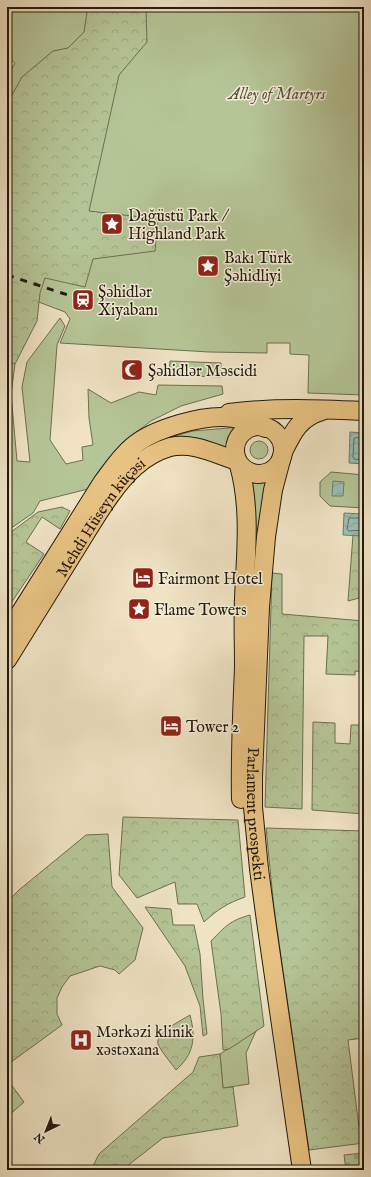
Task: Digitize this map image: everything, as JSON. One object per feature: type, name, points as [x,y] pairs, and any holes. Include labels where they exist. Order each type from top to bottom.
[{"type":"main road","name":"Mehdi Hüseyn küçəsi","points":[[7,634],[86,508],[118,462],[132,446],[148,437],[172,427],[204,418],[249,411],[285,409],[364,411]]},
{"type":"main road","points":[[285,409],[267,415],[254,428],[239,436],[235,448],[238,463],[249,472],[255,474],[266,473],[276,467],[292,435],[302,421],[310,416],[326,410]]},
{"type":"main road","name":"Mehdi Hüseyn küçəsi","points":[[204,418],[222,416],[234,418],[254,428]]},
{"type":"main road","points":[[254,428],[276,434],[282,444],[282,454]]},
{"type":"main road","name":"Mehdi Hüseyn küçəsi","points":[[7,660],[91,525],[127,474],[135,466],[152,453],[171,447],[182,446],[200,448],[238,463]]},
{"type":"main road","name":"Parlament prospekti","points":[[282,454],[273,490],[266,537],[260,607],[253,807],[266,921],[302,1170]]},
{"type":"main road","name":"Parlament prospekti","points":[[238,463],[245,494],[247,525],[244,600],[244,666],[240,754],[244,836],[290,1170]]},
{"type":"green space","name":"Alley of Martyrs","points":[[7,7],[364,7],[364,395],[308,393],[309,355],[290,354],[290,343],[267,343],[267,353],[209,352],[60,343],[70,319],[65,312],[7,290],[7,78],[15,63],[7,57]]},
{"type":"green space","points":[[89,7],[146,7],[147,42],[119,75],[89,211],[158,219],[155,251],[93,259],[85,287],[45,278],[40,293],[37,321],[15,364],[7,361],[7,104],[22,77],[53,51],[68,48],[84,32]]},
{"type":"green space","points":[[60,318],[65,326],[57,345],[50,440],[66,464],[83,460],[82,447],[93,445],[89,418],[88,389],[111,403],[139,392],[156,395],[158,385],[222,386],[223,394],[181,406],[151,421],[122,443],[88,489],[40,501],[33,513],[7,531],[7,361],[15,364],[11,394],[17,461],[30,462],[22,387],[27,362]]},
{"type":"green space","points":[[170,361],[221,363],[221,377],[169,375]]},
{"type":"green space","points":[[241,427],[233,438],[230,452],[213,443],[198,438],[164,439],[193,431]]},
{"type":"green space","points":[[259,441],[265,444],[268,450],[265,456],[259,459],[253,456],[250,450],[253,444]]},
{"type":"green space","points":[[331,472],[364,475],[364,508],[330,506],[320,496],[320,482]]},
{"type":"green space","points":[[247,478],[255,480],[268,478],[256,560]]},
{"type":"green space","points":[[62,507],[70,511],[60,529],[42,517],[26,542],[44,554],[7,609],[7,535],[38,512]]},
{"type":"green space","points":[[353,535],[362,536],[359,598],[348,601]]},
{"type":"green space","points":[[272,573],[282,574],[282,614],[364,621],[364,672],[355,671],[355,675],[326,674],[328,636],[304,636],[302,809],[265,807]]},
{"type":"green space","points":[[313,722],[335,723],[335,743],[350,744],[351,725],[364,725],[364,814],[312,810]]},
{"type":"green space","points":[[123,817],[238,820],[245,897],[223,907],[204,922],[197,904],[178,904],[175,882],[137,898],[119,875]]},
{"type":"green space","points":[[266,828],[364,831],[364,1038],[348,1040],[359,1127],[364,1127],[364,1143],[309,1150],[274,908]]},
{"type":"green space","points":[[108,834],[112,887],[143,928],[135,960],[119,974],[115,970],[100,966],[70,976],[62,987],[57,998],[57,1014],[62,1025],[7,1065],[7,902],[19,890],[86,835]]},
{"type":"green space","points":[[145,907],[171,909],[173,925],[194,925],[200,954],[207,1034],[203,1036],[200,1006],[185,966]]},
{"type":"green space","points":[[250,915],[264,1026],[229,1049],[223,1050],[221,1014],[211,941],[220,931],[237,919]]},
{"type":"green space","points":[[190,1015],[193,1031],[192,1045],[187,1058],[176,1070],[159,1047],[158,1040],[170,1027]]},
{"type":"green space","points":[[256,1031],[246,1053],[249,1084],[223,1088],[220,1054]]},
{"type":"green space","points":[[220,1054],[223,1088],[233,1087],[238,1126],[163,1138],[122,1170],[91,1170],[99,1154],[193,1072],[199,1057]]},
{"type":"green space","points":[[7,1079],[24,1102],[7,1117]]},
{"type":"green space","points":[[364,1153],[364,1170],[346,1170],[344,1155]]},
{"type":"water","points":[[350,432],[364,433],[364,464],[349,463]]},
{"type":"water","points":[[333,481],[344,482],[343,496],[332,496]]},
{"type":"water","points":[[344,513],[363,514],[362,536],[343,535]]},
{"type":"railway","points":[[7,275],[83,300]]},
{"type":"place","name":"Dağüstü Park / Highland Park","points":[[112,224]]},
{"type":"place","name":"Bakı Türk Şəhidliyi","points":[[208,266]]},
{"type":"place","name":"Şəhidlər Xiyabanı","points":[[83,300]]},
{"type":"place","name":"Şəhidlər Məscidi","points":[[132,370]]},
{"type":"place","name":"Fairmont Hotel","points":[[143,578]]},
{"type":"place","name":"Flame Towers","points":[[139,609]]},
{"type":"place","name":"Tower 2","points":[[171,726]]},
{"type":"place","name":"Mərkəzi klinik xəstəxana","points":[[81,1040]]}]
